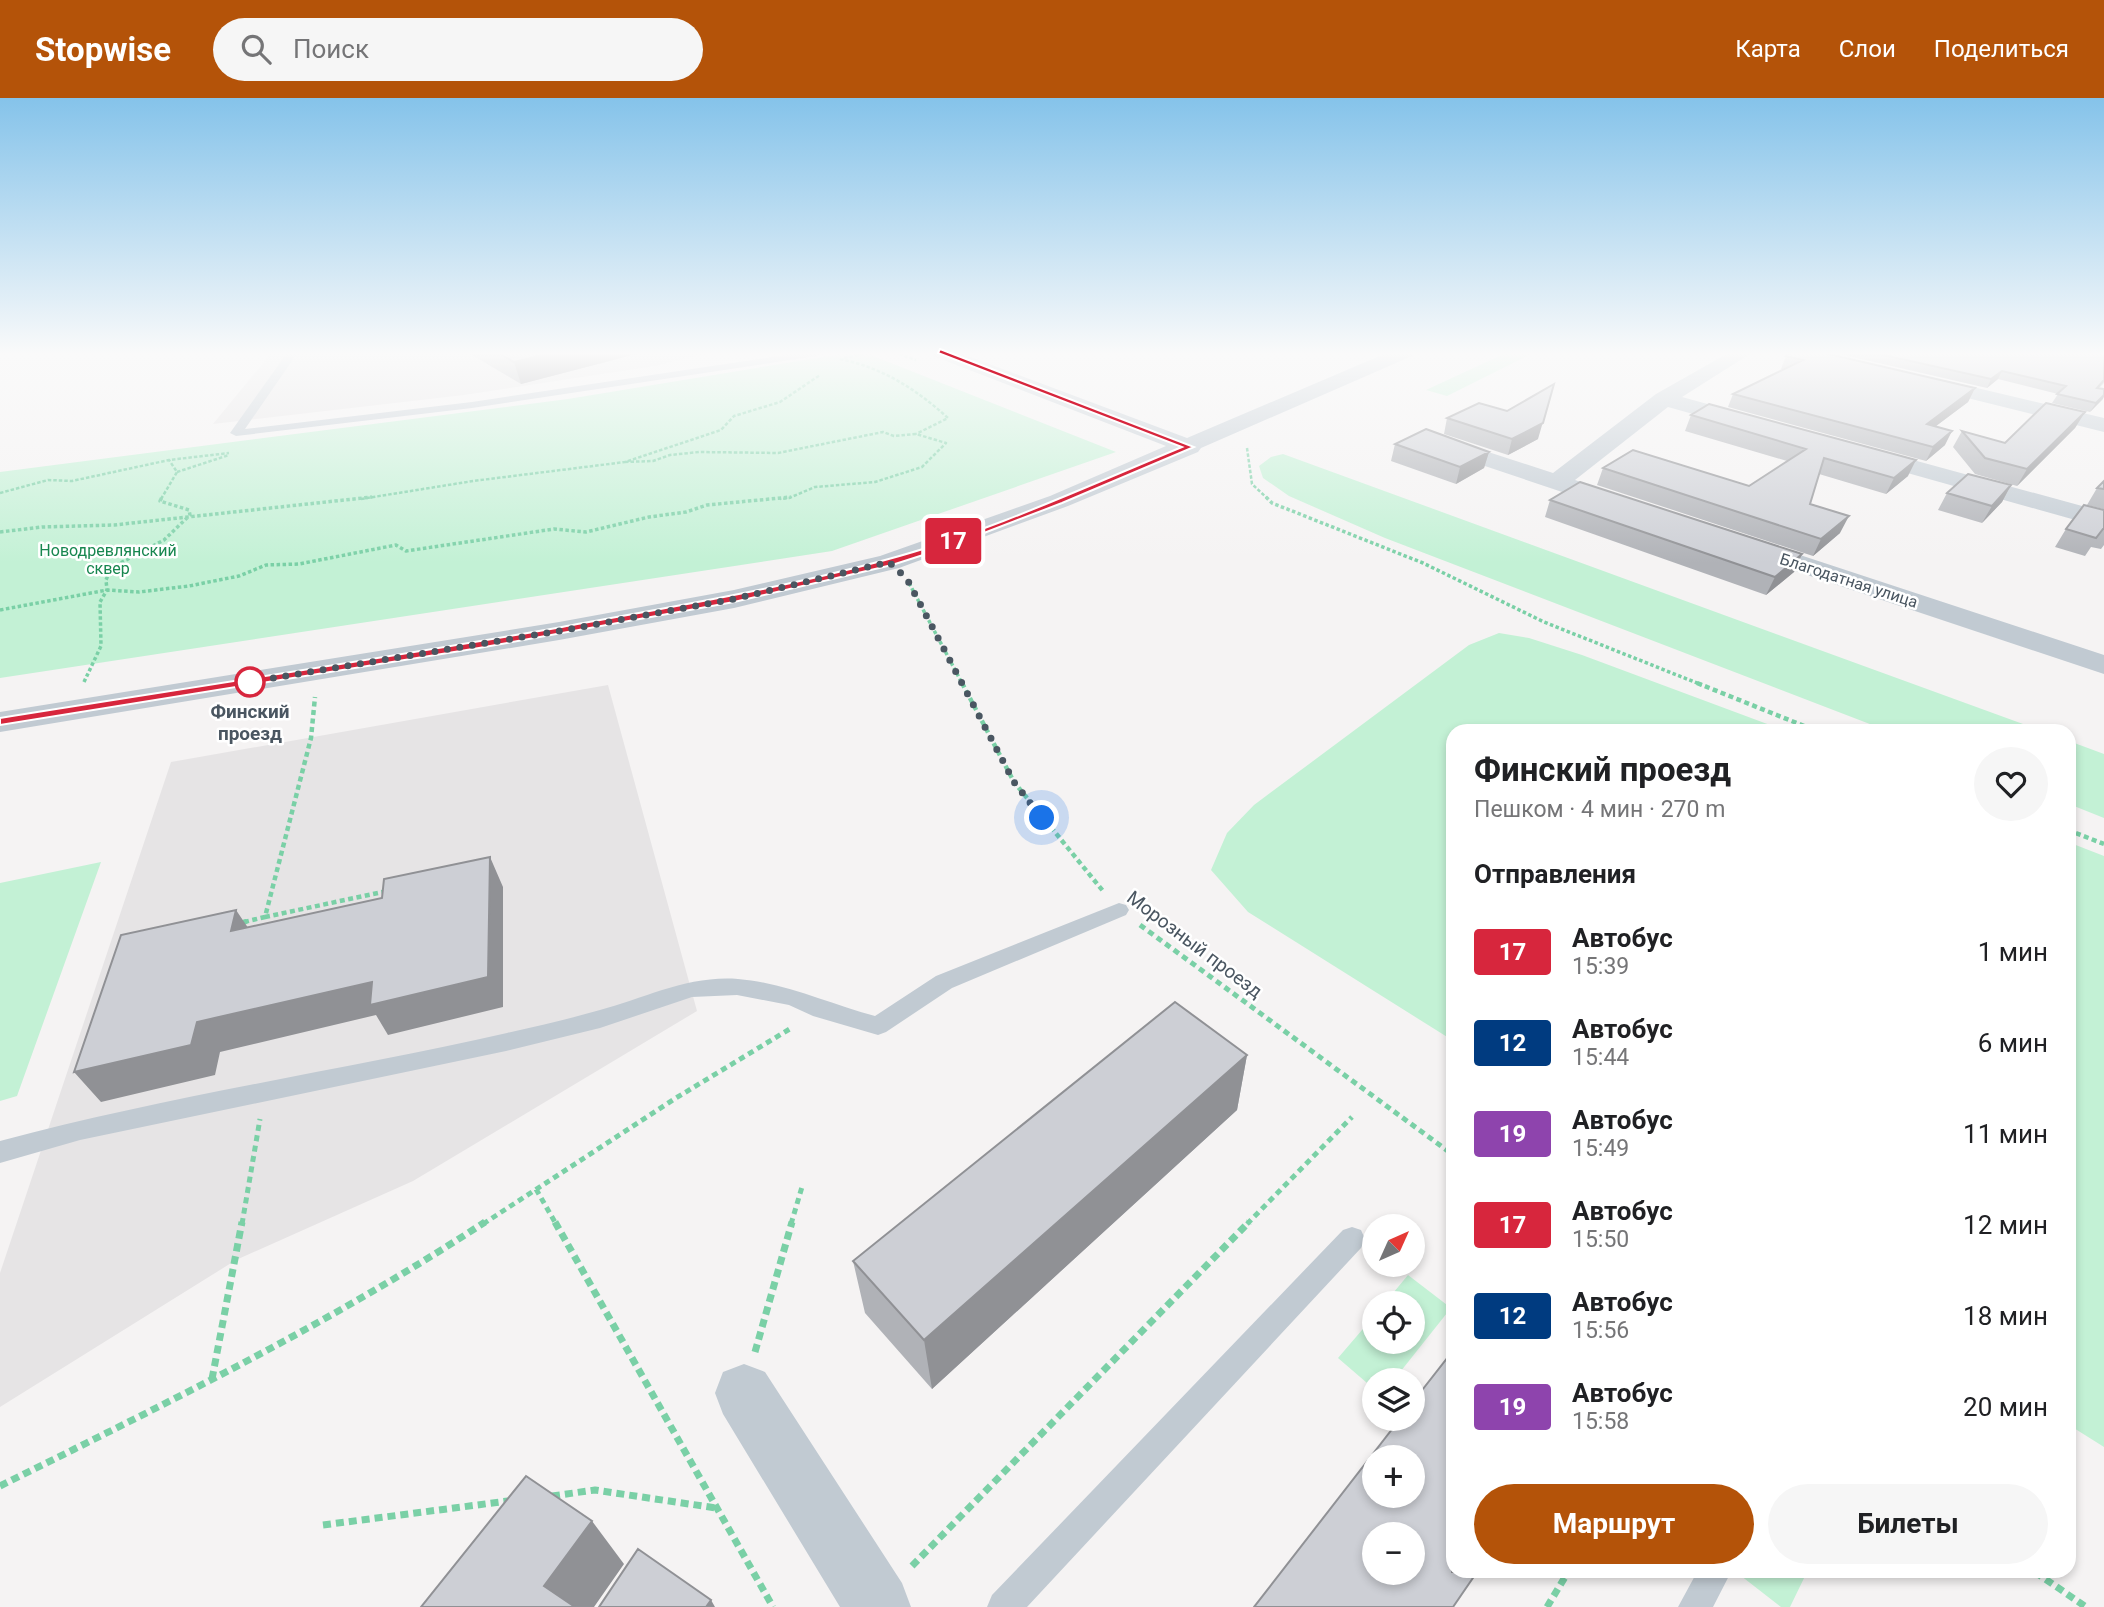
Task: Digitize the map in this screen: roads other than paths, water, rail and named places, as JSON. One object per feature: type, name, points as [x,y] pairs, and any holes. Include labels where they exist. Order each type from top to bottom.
[{"type":"street","points":[[1125,422],[1190,447]]},
{"type":"street","points":[[1,721],[559,631],[734,599],[889,562],[1059,502],[1246,422]]},
{"type":"street","points":[[1557,482],[1634,422]]},
{"type":"street","points":[[1750,422],[1771,428]]},
{"type":"street","points":[[1434,441],[1648,512]]},
{"type":"street","points":[[1838,447],[2104,520]]},
{"type":"street","name":"Благодатная улица","points":[[1726,538],[2104,665]]},
{"type":"street","points":[[744,1392],[877,1605]]},
{"type":"lane","points":[[243,422],[236,433],[325,422]]},
{"type":"lane","points":[[0,1152],[80,1130],[264,1090],[506,1042],[600,1019],[692,989],[737,987],[793,997],[821,1010],[878,1026],[944,982],[1119,911]]},
{"type":"lane","points":[[1004,1607],[1352,1239]]},
{"type":"lane","points":[[1695,1607],[1712,1578]]},
{"type":"place","name":"Финский проезд","points":[[250,682]]},
{"type":"park label","name":"Новодревлянский сквер","points":[[108,559]]}]
